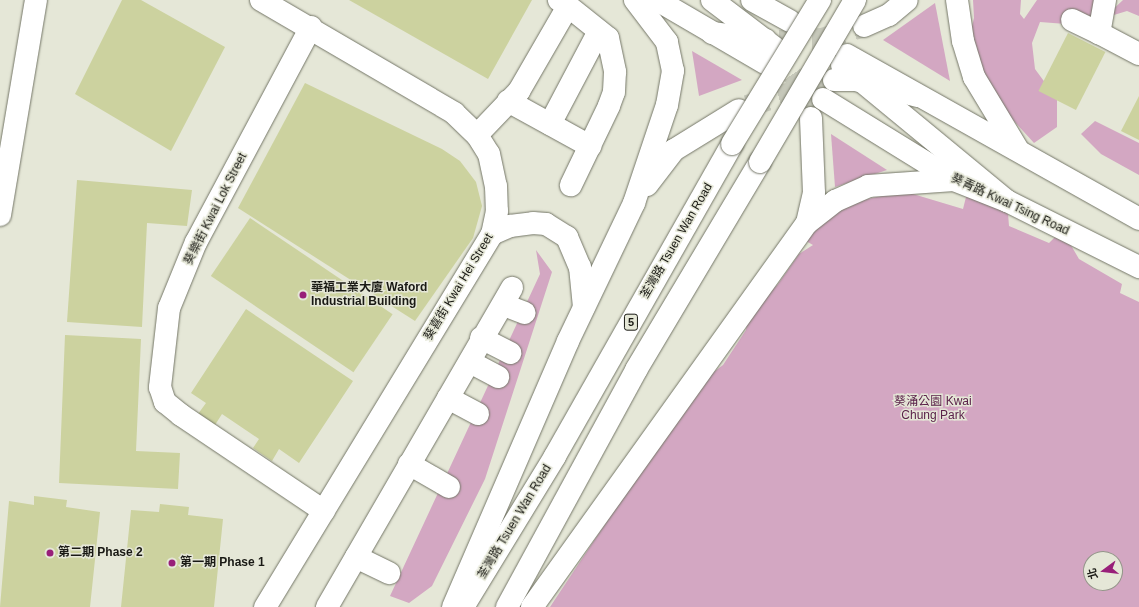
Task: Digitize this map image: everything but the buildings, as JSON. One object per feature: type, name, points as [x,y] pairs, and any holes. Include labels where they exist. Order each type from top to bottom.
[{"type":"main road","points":[[0,215],[2,175],[35,10],[50,0]]},
{"type":"main road","name":"葵喜街 Kwai Hei Street","points":[[261,0],[311,27],[454,113],[477,135],[489,154],[496,186],[492,234],[265,607]]},
{"type":"main road","points":[[453,607],[584,307],[634,203],[667,104],[673,71],[666,42],[635,0]]},
{"type":"main road","points":[[657,0],[712,33],[771,48],[712,0]]},
{"type":"main road","points":[[752,0],[790,21]]},
{"type":"main road","name":"荃灣路 Tsuen Wan Road","points":[[463,607],[555,456],[707,188],[820,0]]},
{"type":"main road","name":"5","points":[[507,607],[636,370],[855,0]]},
{"type":"main road","points":[[864,26],[889,15],[907,0]]},
{"type":"main road","points":[[957,0],[963,41],[974,77],[1018,150]]},
{"type":"main road","points":[[1099,33],[1105,0]]},
{"type":"main road","points":[[477,135],[519,91],[563,3],[608,38],[613,53],[614,92],[571,185]]},
{"type":"main road","points":[[1072,20],[1139,54]]},
{"type":"main road","name":"葵樂街 Kwai Lok Street","points":[[311,27],[193,250],[169,308],[160,387],[165,402],[181,415],[324,511]]},
{"type":"main road","points":[[550,124],[599,31]]},
{"type":"main road","points":[[1007,201],[845,70],[918,96],[1018,150],[1139,219]]},
{"type":"main road","name":"葵青路 Kwai Tsing Road","points":[[822,99],[954,180],[1007,201],[1139,267]]},
{"type":"main road","points":[[508,101],[590,146]]},
{"type":"main road","points":[[634,203],[674,150],[739,110]]},
{"type":"main road","points":[[807,223],[814,193],[811,118]]},
{"type":"main road","points":[[532,607],[807,223],[835,201],[868,186],[954,180]]},
{"type":"main road","points":[[492,234],[510,226],[546,224],[567,237],[580,267],[584,307]]},
{"type":"main road","points":[[328,607],[409,464],[470,362],[481,338],[508,297],[525,313]]},
{"type":"main road","points":[[481,338],[510,353]]},
{"type":"main road","points":[[470,362],[498,376]]},
{"type":"main road","points":[[448,398],[478,414]]},
{"type":"main road","points":[[409,464],[449,487]]},
{"type":"main road","points":[[356,557],[389,573]]},
{"type":"green space","points":[[973,0],[1021,0],[1020,14],[1024,19],[1037,0],[1102,0],[1092,26],[1040,22],[1032,43],[1035,69],[1057,99],[1057,127],[1034,143],[1013,120],[980,73],[969,39],[974,18]]},
{"type":"green space","points":[[1123,0],[1139,0],[1139,16],[1127,11],[1104,18]]},
{"type":"green space","points":[[935,3],[950,81],[883,40]]},
{"type":"green space","points":[[692,51],[742,80],[699,96]]},
{"type":"green space","points":[[1095,121],[1139,143],[1139,175],[1101,154],[1081,134]]},
{"type":"green space","points":[[831,134],[887,170],[835,187]]},
{"type":"green space","name":"葵涌公園 Kwai Chung Park","points":[[903,191],[963,209],[967,193],[1007,201],[1009,226],[1049,243],[1062,230],[1079,259],[1122,284],[1120,293],[1139,302],[1139,607],[550,607],[698,384],[723,365],[746,330],[748,314],[778,284],[799,254],[813,245],[806,241],[815,229],[850,203]]},
{"type":"green space","points":[[536,250],[552,272],[485,479],[432,586],[409,603],[390,596],[540,274]]},
{"type":"tunnel","points":[[790,21],[845,54]]},
{"type":"tunnel","points":[[779,41],[822,39],[864,26]]},
{"type":"tunnel","points":[[774,47],[802,87],[811,118]]},
{"type":"tunnel","points":[[765,63],[820,97]]},
{"type":"tunnel","points":[[747,106],[834,80]]},
{"type":"place","name":"華福工業大廈 Waford Industrial Building","points":[[303,295]]},
{"type":"place","name":"第二期 Phase 2","points":[[50,553]]},
{"type":"place","name":"第一期 Phase 1","points":[[172,563]]}]
